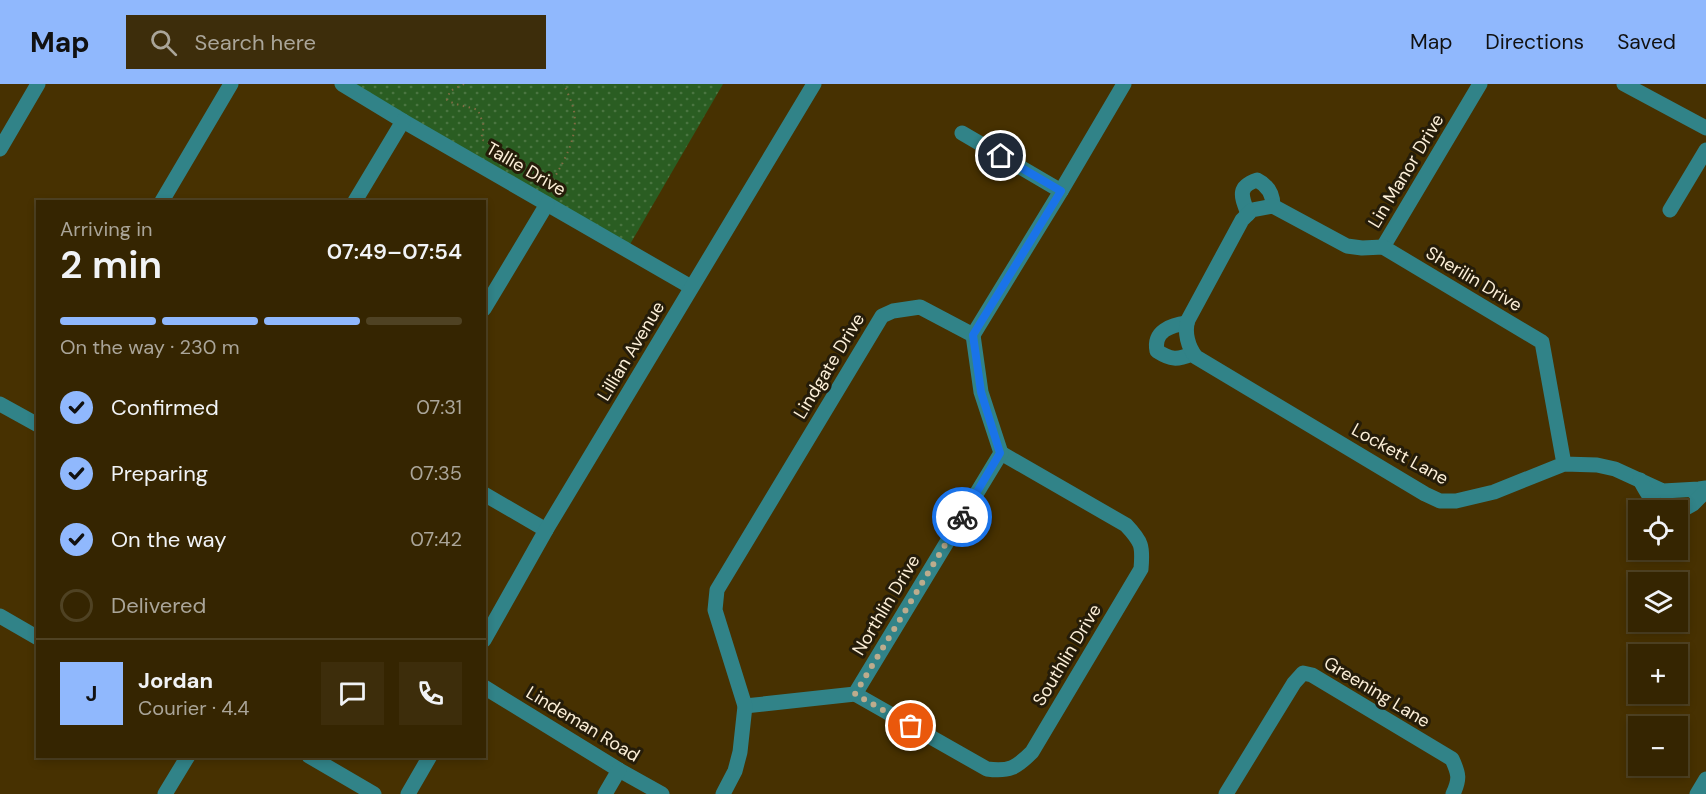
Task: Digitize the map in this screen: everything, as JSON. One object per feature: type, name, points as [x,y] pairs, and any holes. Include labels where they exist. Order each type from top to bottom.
[{"type":"street","points":[[0,149],[38,84]]},
{"type":"street","points":[[163,200],[231,84]]},
{"type":"street","name":"Tallie Drive","points":[[342,84],[691,287]]},
{"type":"street","name":"Lillian Avenue","points":[[486,636],[546,530],[814,84]]},
{"type":"street","points":[[1000,453],[981,392],[973,335],[1124,84]]},
{"type":"street","name":"Lin Manor Drive","points":[[1383,247],[1480,84]]},
{"type":"street","points":[[1624,84],[1706,128]]},
{"type":"street","points":[[1649,98],[1657,84]]},
{"type":"street","points":[[356,200],[403,121]]},
{"type":"street","points":[[962,133],[1061,191]]},
{"type":"street","points":[[1670,210],[1706,150]]},
{"type":"street","points":[[1248,214],[1242,196],[1243,189],[1249,183],[1257,180],[1264,184],[1273,199],[1273,206]]},
{"type":"street","points":[[486,305],[544,202]]},
{"type":"street","points":[[1187,323],[1176,324],[1159,334],[1155,343],[1157,351],[1165,356],[1178,359],[1190,347],[1187,323],[1242,220],[1252,210],[1273,206],[1347,246],[1383,247]]},
{"type":"street","name":"Sherilin Drive","points":[[1383,247],[1542,342],[1564,464]]},
{"type":"street","name":"Lindgate Drive","points":[[723,794],[735,771],[740,753],[745,706],[715,610],[717,590],[882,316],[893,311],[920,307],[973,335]]},
{"type":"street","name":"Lockett Lane","points":[[1190,347],[1206,363],[1440,501],[1456,501],[1494,492],[1564,464],[1598,465],[1615,469],[1663,491],[1706,489]]},
{"type":"street","points":[[0,404],[35,419]]},
{"type":"street","name":"Southlin Drive","points":[[855,694],[987,769],[1003,771],[1021,763],[1032,752],[1141,569],[1143,552],[1138,537],[1126,525],[1000,453]]},
{"type":"street","name":"Northlin Drive","points":[[855,694],[1000,453]]},
{"type":"street","points":[[1640,480],[1653,500]]},
{"type":"street","name":"Lockett Lane","points":[[1688,507],[1694,504],[1706,489]]},
{"type":"street","points":[[486,495],[546,530]]},
{"type":"street","points":[[0,616],[36,637]]},
{"type":"street","name":"Greening Lane","points":[[1226,794],[1294,683],[1303,673],[1312,675],[1452,759],[1457,769],[1458,781],[1453,794]]},
{"type":"street","name":"Lindeman Road","points":[[486,688],[662,794]]},
{"type":"street","points":[[745,706],[855,694]]},
{"type":"street","points":[[165,794],[187,758]]},
{"type":"street","points":[[312,758],[374,794]]},
{"type":"street","points":[[408,794],[429,758]]},
{"type":"street","points":[[605,794],[619,770]]},
{"type":"street","points":[[1696,794],[1706,779]]},
{"type":"path","points":[[464,84],[450,91],[447,100],[478,110],[484,126],[481,139],[553,180]]},
{"type":"path","points":[[544,202],[572,142],[574,111],[564,84]]},
{"type":"green space","points":[[354,84],[723,84],[629,246]]},
{"type":"way so far","points":[[911,726],[855,694],[962,517]]},
{"type":"route","points":[[962,517],[1000,453],[981,392],[973,335],[1061,191],[1001,156]]}]
